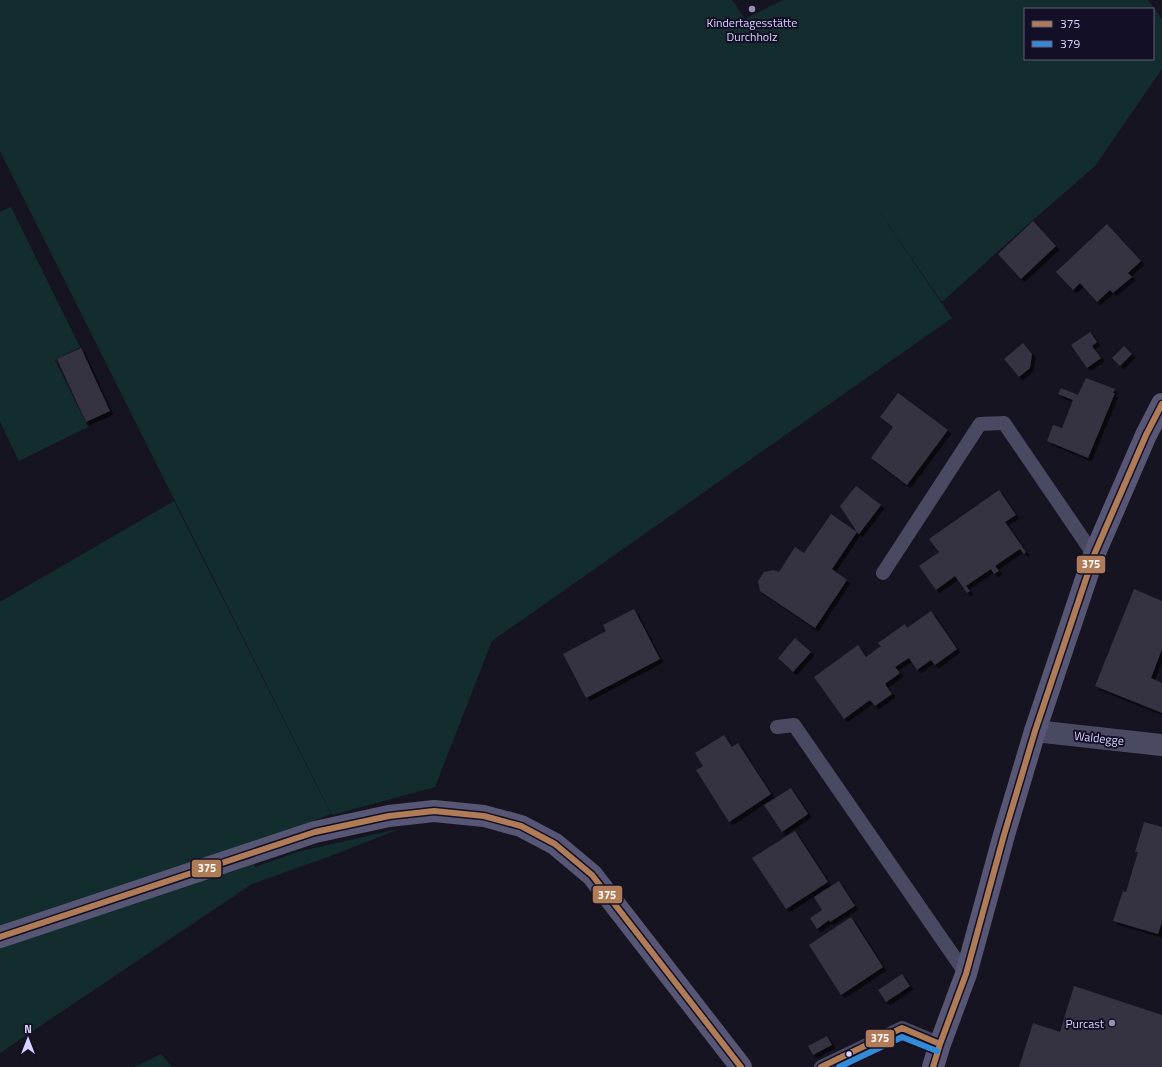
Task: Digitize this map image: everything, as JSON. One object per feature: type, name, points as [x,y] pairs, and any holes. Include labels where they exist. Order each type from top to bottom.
[{"type":"street","points":[[933,1067],[966,974],[1004,835],[1035,731],[1094,555],[1146,435],[1162,404]]},
{"type":"street","name":"Waldegge","points":[[1035,731],[1162,746]]},
{"type":"street","points":[[0,936],[315,832],[389,816],[434,811],[484,816],[521,826],[556,844],[592,875],[741,1067]]},
{"type":"lane","points":[[883,573],[980,424],[1004,423],[1094,555]]},
{"type":"lane","points":[[777,727],[794,726],[966,974]]},
{"type":"lane","points":[[821,1067],[902,1028],[940,1044]]},
{"type":"green space","points":[[0,0],[732,0],[745,19],[783,0],[1148,0],[1154,8],[1024,8],[1024,60],[1154,60],[1154,8],[1162,19],[1162,69],[1095,166],[942,302],[871,200],[952,318],[492,641],[435,787],[332,815],[0,151]]},
{"type":"green space","points":[[11,207],[80,347],[55,360],[88,427],[19,461],[0,422],[0,212]]},
{"type":"green space","points":[[174,501],[331,814],[249,845],[255,867],[297,852],[402,828],[328,857],[252,884],[0,1053],[0,602]]},
{"type":"green space","points":[[161,1054],[172,1067],[134,1067]]},
{"type":"building","points":[[1033,221],[1056,246],[1021,279],[998,254]]},
{"type":"building","points":[[1107,224],[1141,261],[1128,273],[1132,277],[1113,293],[1110,290],[1097,302],[1080,283],[1073,290],[1056,272]]},
{"type":"building","points":[[1090,332],[1097,342],[1092,346],[1101,358],[1087,368],[1071,345]]},
{"type":"building","points":[[1023,343],[1032,354],[1030,368],[1019,377],[1004,359]]},
{"type":"building","points":[[1124,346],[1132,354],[1120,366],[1112,358]]},
{"type":"building","points":[[81,348],[110,411],[86,422],[57,359]]},
{"type":"building","points":[[1086,378],[1115,389],[1113,393],[1115,393],[1088,458],[1047,441],[1053,425],[1062,428],[1073,400],[1058,394],[1061,388],[1078,395]]},
{"type":"building","points":[[898,393],[948,430],[907,485],[871,458],[893,427],[880,417]]},
{"type":"building","points":[[856,486],[881,505],[859,534],[840,506]]},
{"type":"building","points":[[999,490],[1016,515],[1005,522],[1026,552],[1024,554],[1020,549],[995,566],[999,571],[994,574],[991,569],[966,586],[970,591],[967,593],[955,576],[936,590],[919,566],[939,552],[929,539]]},
{"type":"building","points":[[831,514],[857,532],[832,569],[847,580],[815,628],[760,591],[758,581],[764,572],[774,570],[779,572],[795,547],[804,553]]},
{"type":"building","points":[[1134,589],[1162,601],[1162,649],[1151,678],[1162,683],[1162,713],[1095,686]]},
{"type":"building","points":[[634,609],[660,659],[586,698],[563,654],[606,631],[603,625]]},
{"type":"building","points":[[931,611],[957,649],[935,665],[931,660],[917,670],[909,658],[895,667],[900,673],[885,684],[892,694],[875,706],[870,700],[844,719],[814,677],[858,645],[866,657],[881,646],[878,643],[905,624],[907,628]]},
{"type":"building","points":[[795,638],[811,652],[793,672],[778,658]]},
{"type":"building","points":[[724,735],[732,747],[738,743],[771,794],[729,822],[696,770],[703,766],[695,753]]},
{"type":"building","points":[[791,788],[808,814],[782,832],[764,805]]},
{"type":"building","points":[[1144,822],[1162,827],[1162,922],[1158,934],[1113,921],[1123,891],[1126,892],[1138,852],[1135,852]]},
{"type":"building","points":[[795,831],[828,882],[786,909],[752,858]]},
{"type":"building","points":[[839,881],[855,906],[830,922],[829,920],[817,929],[810,918],[822,910],[814,897]]},
{"type":"building","points":[[851,917],[883,967],[841,995],[809,945]]},
{"type":"building","points":[[902,974],[910,986],[886,1002],[878,990]]},
{"type":"building","name":"Purcast","points":[[1074,986],[1162,1015],[1162,1067],[1019,1067],[1033,1023],[1060,1032]]},
{"type":"building","points":[[827,1036],[832,1045],[813,1055],[808,1046]]},
{"type":"transit line","name":"375","points":[[933,1067],[966,974],[1004,835],[1035,731],[1094,555],[1146,435],[1162,404]]},
{"type":"transit line","name":"375","points":[[0,937],[315,832],[389,816],[434,811],[484,816],[521,826],[555,844],[592,875],[741,1067]]},
{"type":"transit line","name":"375","points":[[821,1067],[902,1028],[940,1044]]},
{"type":"transit line","name":"379","points":[[839,1067],[902,1037],[937,1051]]},
{"type":"place","name":"Kindertagesstätte Durchholz","points":[[752,9]]},
{"type":"place","name":"Purcast","points":[[1112,1023]]}]
